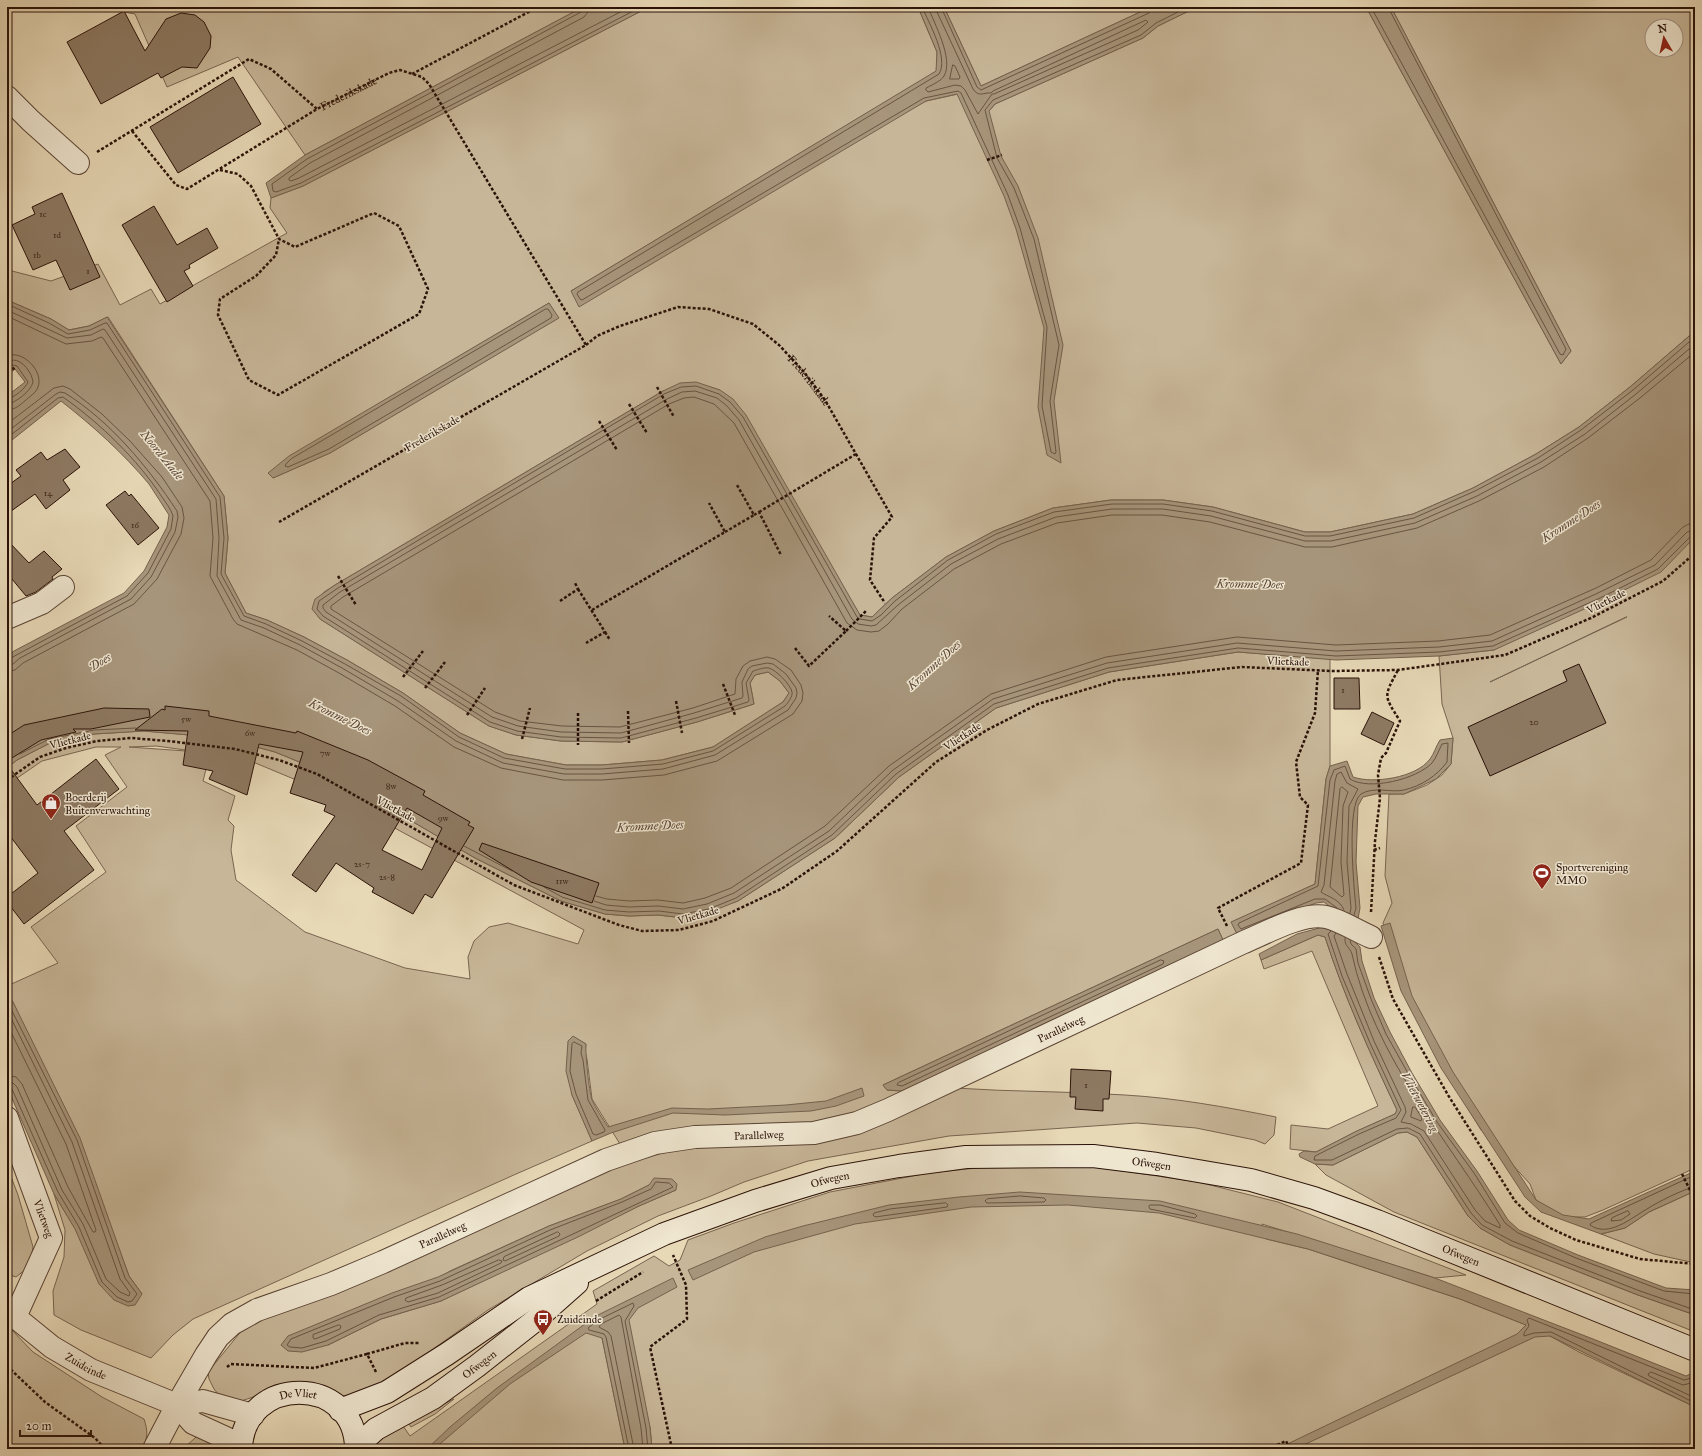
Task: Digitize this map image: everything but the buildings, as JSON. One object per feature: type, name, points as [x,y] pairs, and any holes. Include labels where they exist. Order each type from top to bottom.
[{"type":"street","points":[[7,97],[31,121],[78,163]]},
{"type":"street","points":[[7,618],[42,603],[64,587]]},
{"type":"street","name":"Parallelweg","points":[[154,1449],[177,1405],[218,1337],[232,1324],[257,1310],[331,1284],[384,1262],[606,1160],[631,1150],[655,1143],[695,1137],[814,1132],[857,1123],[888,1110],[1242,943],[1301,918],[1316,916],[1328,917],[1365,935]]},
{"type":"street","name":"Vlietweg","points":[[7,1118],[51,1238],[11,1313]]},
{"type":"street","name":"Ofwegen","points":[[340,1410],[388,1392],[447,1354],[528,1298],[664,1234],[755,1201],[831,1178],[900,1166],[966,1158],[1093,1156],[1157,1164],[1251,1180],[1314,1198],[1510,1274],[1695,1350]]},
{"type":"street","name":"Ofwegen","points":[[356,1448],[376,1429],[433,1398],[477,1366],[533,1322],[594,1268]]},
{"type":"street","name":"Zuideinde","points":[[11,1313],[52,1347],[91,1370],[177,1405],[193,1423],[241,1447]]},
{"type":"street","name":"De Vliet","points":[[241,1447],[243,1434],[253,1415],[262,1405],[272,1398],[296,1392],[312,1393],[320,1396],[340,1410],[352,1427],[356,1448]]},
{"type":"street","points":[[177,1405],[204,1401],[253,1415]]},
{"type":"path","points":[[411,74],[538,7]]},
{"type":"path","name":"Frederikskade","points":[[78,163],[249,59],[271,69],[316,109],[389,73],[400,70],[422,77],[429,84],[586,345]]},
{"type":"path","points":[[132,130],[176,185],[187,189],[316,109]]},
{"type":"path","points":[[987,160],[1002,155]]},
{"type":"path","points":[[219,170],[238,174],[251,186],[279,239],[295,247],[374,213],[399,226],[428,289],[419,314],[278,395],[249,380],[218,315],[220,298],[256,276],[276,255],[279,239]]},
{"type":"path","name":"Frederikskade","points":[[279,522],[586,345],[597,336],[620,326],[678,307],[709,309],[753,324],[779,345],[804,372],[825,400],[892,518],[874,538],[870,580],[885,604]]},
{"type":"path","points":[[7,358],[15,371]]},
{"type":"path","points":[[657,387],[674,417]]},
{"type":"path","points":[[629,404],[647,433]]},
{"type":"path","points":[[599,420],[617,450]]},
{"type":"path","points":[[592,610],[856,454]]},
{"type":"path","points":[[737,485],[754,515]]},
{"type":"path","points":[[710,503],[725,532]]},
{"type":"path","points":[[759,512],[781,555]]},
{"type":"path","name":"Vlietkade","points":[[7,780],[40,757],[66,748],[97,742],[131,738],[236,749],[279,760],[317,774],[514,884],[543,897],[619,925],[642,931],[679,930],[713,921],[783,888],[837,851],[936,762],[987,730],[1038,704],[1117,680],[1242,667],[1318,670],[1396,670],[1505,655],[1591,618],[1663,581],[1695,553]]},
{"type":"path","points":[[338,576],[356,605]]},
{"type":"path","points":[[575,583],[610,640]]},
{"type":"path","points":[[560,601],[578,589]]},
{"type":"path","points":[[794,648],[809,666],[866,611]]},
{"type":"path","points":[[829,616],[846,631]]},
{"type":"path","points":[[586,643],[605,632]]},
{"type":"path","points":[[403,677],[423,651]]},
{"type":"path","points":[[425,688],[446,662]]},
{"type":"path","points":[[1242,943],[1232,934],[1218,908],[1301,863],[1308,805],[1300,797],[1296,762],[1315,713],[1318,670]]},
{"type":"path","points":[[1396,670],[1386,694],[1387,700],[1400,721],[1386,753],[1381,758],[1378,775],[1380,798],[1365,935],[1376,947],[1393,999],[1448,1095],[1515,1201],[1530,1216],[1550,1228],[1576,1240],[1640,1259],[1695,1264]]},
{"type":"path","points":[[723,684],[735,714]]},
{"type":"path","points":[[467,715],[485,688]]},
{"type":"path","points":[[676,701],[682,733]]},
{"type":"path","points":[[522,739],[530,708]]},
{"type":"path","points":[[628,711],[629,743]]},
{"type":"path","points":[[578,713],[578,744]]},
{"type":"path","points":[[1374,850],[1380,848]]},
{"type":"path","points":[[1682,1174],[1692,1194]]},
{"type":"path","points":[[666,1257],[672,1253],[686,1285],[688,1320],[650,1347],[672,1449]]},
{"type":"path","points":[[596,1301],[647,1269]]},
{"type":"path","points":[[367,1354],[405,1343],[423,1344]]},
{"type":"path","points":[[7,1366],[45,1402],[94,1438],[105,1449]]},
{"type":"path","points":[[1268,1449],[1286,1441],[1290,1449]]},
{"type":"shaded area","points":[[111,7],[583,7],[305,155],[238,57],[167,87],[135,14],[113,10]]},
{"type":"shaded area","points":[[649,7],[918,7],[937,52],[937,71],[571,291],[926,101],[958,94],[981,86],[989,111],[995,104],[1143,38],[1158,26],[1197,7],[1366,7],[1561,364],[1571,351],[1391,7],[1695,7],[1695,331],[1630,387],[1579,427],[1536,454],[1473,488],[1413,514],[1330,532],[1305,532],[1213,507],[1163,500],[1111,500],[1053,508],[994,531],[946,557],[892,598],[872,617],[860,615],[720,390],[710,387],[663,391],[335,585],[324,592],[313,609],[320,619],[489,726],[516,735],[561,741],[622,742],[697,722],[754,704],[750,683],[755,675],[768,672],[780,681],[789,693],[783,702],[713,747],[662,760],[602,765],[566,765],[506,754],[460,733],[403,693],[347,660],[304,637],[267,620],[246,613],[225,573],[228,538],[224,496],[108,317],[89,326],[69,330],[51,319],[7,300],[7,268],[12,271],[51,281],[98,264],[120,305],[151,289],[160,304],[287,233],[270,208],[271,198],[303,186]],"holes":[[[549,303],[558,318],[330,453],[273,478],[314,442]]]},
{"type":"shaded area","points":[[944,7],[1151,7],[981,86]]},
{"type":"shaded area","name":"Sportvereniging MMO","points":[[1695,537],[1695,1168],[1585,1217],[1563,1217],[1536,1200],[1530,1184],[1481,1130],[1435,1054],[1399,979],[1383,923],[1392,903],[1385,876],[1389,794],[1404,794],[1427,785],[1442,775],[1451,764],[1453,738],[1442,704],[1439,656],[1494,650],[1681,550]],"holes":[[[1626,617],[1627,617],[1490,682]]]},
{"type":"shaded area","points":[[1238,652],[1330,659],[1330,766],[1326,779],[1315,884],[1232,922],[1237,934],[1223,940],[1218,929],[883,1085],[887,1090],[902,1091],[885,1103],[832,1122],[620,1144],[592,1099],[585,1052],[586,1044],[573,1037],[572,1095],[592,1141],[193,1319],[173,1335],[151,1358],[81,1330],[54,1315],[53,1291],[64,1257],[65,1230],[54,1194],[75,1228],[142,1294],[129,1276],[112,1231],[13,1002],[7,995],[7,986],[58,963],[31,927],[106,872],[76,826],[127,787],[105,755],[121,747],[96,747],[42,761],[10,783],[7,768],[17,760],[50,743],[94,734],[144,731],[223,738],[275,752],[336,777],[475,858],[561,901],[605,914],[629,916],[658,915],[684,918],[738,901],[835,838],[899,777],[996,708],[1109,672]],"holes":[[[156,746],[200,752],[129,747]],[[210,753],[241,757],[337,797],[584,930],[578,944],[508,923],[489,927],[474,941],[468,957],[470,979],[405,968],[305,932],[236,880],[231,850],[234,826],[228,820],[235,796],[203,781]]]},
{"type":"shaded area","points":[[1318,935],[1325,937],[1340,981],[1397,1110],[1395,1114],[1316,1152],[1290,1149],[1291,1125],[1328,1129],[1378,1106],[1312,951],[1264,969],[1261,960]]},
{"type":"shaded area","points":[[955,1088],[1144,1096],[1201,1103],[1276,1117],[1274,1135],[1265,1144],[1255,1140],[1196,1128],[1137,1123],[949,1136],[808,1161],[744,1182],[658,1216],[587,1251],[488,1310],[377,1389],[364,1395],[342,1396],[325,1387],[312,1383],[296,1383],[241,1401],[219,1395],[209,1379],[208,1372],[247,1324],[616,1167],[663,1153],[701,1146],[788,1145],[817,1141]],"holes":[[[649,1185],[676,1190],[639,1206],[441,1301],[381,1319],[328,1345],[450,1271],[549,1226],[621,1199]]]},
{"type":"shaded area","points":[[1407,1132],[1417,1137],[1468,1216],[1480,1228],[1510,1245],[1638,1295],[1695,1315],[1695,1332],[1394,1212],[1326,1175],[1315,1164],[1333,1165],[1398,1133]]},
{"type":"shaded area","points":[[7,1166],[18,1195],[33,1247],[30,1266],[16,1277],[7,1274]]},
{"type":"shaded area","points":[[997,1166],[1089,1166],[1198,1182],[1278,1202],[1466,1275],[1435,1278],[1262,1224],[1266,1239],[1308,1249],[1460,1299],[1539,1330],[1579,1352],[1695,1407],[1695,1449],[652,1449],[650,1427],[602,1338],[625,1449],[373,1449],[376,1440],[401,1423],[410,1436],[597,1304],[593,1291],[654,1256],[669,1266],[680,1260],[688,1240],[734,1223],[830,1192],[928,1173]]},
{"type":"shaded area","points":[[1695,1191],[1695,1263],[1654,1254],[1601,1234],[1625,1228],[1649,1212]]},
{"type":"shaded area","points":[[7,1325],[33,1352],[102,1397],[144,1419],[147,1434],[142,1449],[77,1449],[69,1446],[63,1449],[7,1449]]},
{"type":"shaded area","points":[[454,1399],[435,1414],[411,1427],[407,1421]]},
{"type":"shaded area","points":[[196,1437],[215,1444],[219,1449],[183,1449]]},
{"type":"water","points":[[583,7],[649,7],[303,186],[271,198],[266,183],[305,155]]},
{"type":"water","points":[[918,7],[944,7],[981,86],[1151,7],[1197,7],[1158,26],[1143,38],[995,104],[989,111],[1001,156],[1018,186],[1038,238],[1063,345],[1054,401],[1061,463],[1047,455],[1038,407],[1044,328],[1016,229],[1004,196],[957,94],[926,101],[579,307],[571,291],[936,71],[937,52]]},
{"type":"water","points":[[1366,7],[1391,7],[1571,351],[1561,364]]},
{"type":"water","points":[[7,300],[51,319],[69,330],[89,326],[107,317],[224,496],[228,538],[225,573],[246,613],[267,620],[304,637],[347,660],[403,693],[460,733],[506,754],[566,765],[602,765],[662,760],[713,747],[783,702],[789,693],[780,681],[768,672],[755,675],[750,683],[754,704],[697,722],[622,742],[561,741],[516,735],[489,726],[320,619],[312,609],[315,599],[335,585],[663,391],[680,383],[696,382],[720,390],[733,399],[746,415],[860,615],[872,617],[892,598],[946,557],[994,531],[1053,508],[1111,500],[1163,500],[1213,507],[1305,532],[1330,532],[1413,514],[1473,488],[1536,454],[1579,427],[1630,387],[1695,331],[1695,537],[1661,572],[1602,601],[1494,650],[1439,656],[1336,660],[1238,652],[1109,672],[996,708],[899,777],[835,838],[738,901],[710,912],[684,918],[658,915],[629,916],[605,914],[561,901],[475,858],[336,777],[275,752],[223,738],[144,731],[94,734],[50,743],[17,760],[7,768],[7,657],[14,651],[124,593],[144,571],[167,527],[169,515],[149,484],[129,461],[85,420],[61,401],[7,444],[7,396],[25,382],[15,369],[7,375]]},
{"type":"water","points":[[549,303],[559,318],[330,453],[273,478],[268,473],[289,456]]},
{"type":"water","name":"Vlietwetering","points":[[1453,738],[1451,764],[1436,779],[1404,794],[1376,794],[1363,797],[1358,806],[1356,862],[1360,908],[1354,941],[1360,947],[1362,961],[1374,998],[1412,1073],[1440,1120],[1477,1171],[1508,1220],[1519,1230],[1578,1255],[1666,1288],[1695,1290],[1695,1315],[1638,1295],[1510,1245],[1480,1228],[1468,1216],[1417,1137],[1407,1132],[1398,1133],[1333,1165],[1315,1164],[1300,1157],[1299,1154],[1304,1151],[1316,1152],[1395,1114],[1397,1110],[1340,981],[1325,937],[1318,935],[1261,960],[1259,954],[1297,934],[1323,927],[1335,911],[1324,902],[1316,903],[1237,934],[1231,922],[1315,884],[1326,779],[1330,766],[1347,761],[1353,777],[1372,780],[1394,778],[1415,771],[1423,766],[1430,759],[1440,740]]},
{"type":"water","points":[[1390,923],[1412,996],[1453,1072],[1536,1200],[1563,1215],[1589,1219],[1695,1171],[1695,1191],[1649,1212],[1625,1228],[1601,1234],[1541,1212],[1525,1197],[1441,1068],[1401,991],[1381,926]]},
{"type":"water","points":[[1218,929],[1223,940],[902,1091],[887,1090],[883,1085]]},
{"type":"water","points":[[7,995],[13,1002],[80,1138],[129,1276],[142,1294],[135,1305],[128,1306],[114,1300],[99,1284],[75,1229],[54,1194],[7,1087]]},
{"type":"water","points":[[573,1036],[586,1044],[592,1100],[608,1127],[672,1108],[708,1109],[786,1105],[826,1101],[862,1088],[864,1096],[836,1106],[811,1111],[725,1115],[673,1113],[611,1133],[592,1141],[572,1095],[566,1071],[568,1041]]},
{"type":"water","points":[[654,1178],[672,1179],[677,1184],[676,1190],[639,1206],[580,1236],[441,1301],[381,1319],[328,1345],[302,1352],[288,1351],[281,1345],[288,1336],[392,1293],[438,1277],[549,1226],[621,1199],[649,1185]]},
{"type":"water","points":[[1020,1192],[1160,1201],[1297,1234],[1435,1278],[1686,1376],[1695,1372],[1695,1407],[1550,1336],[1535,1337],[1295,1449],[1277,1449],[1517,1334],[1526,1325],[1460,1299],[1308,1249],[1159,1213],[1068,1205],[971,1207],[855,1224],[754,1252],[693,1280],[688,1270],[765,1237],[889,1205]]},
{"type":"water","points":[[673,1278],[677,1287],[638,1308],[629,1320],[650,1427],[652,1449],[625,1449],[602,1338],[586,1333],[510,1384],[434,1449],[427,1449],[450,1427],[497,1388],[596,1316]]},
{"type":"place","name":"Boerderij Buitenverwachting","points":[[51,820]]},
{"type":"place","name":"Sportvereniging MMO","points":[[1542,890]]},
{"type":"place","name":"Zuideinde","points":[[543,1336]]},
{"type":"water label","name":"Noord Aade","points":[[162,455]]},
{"type":"water label","name":"Kromme Does","points":[[1571,521]]},
{"type":"water label","name":"Kromme Does","points":[[1250,584]]},
{"type":"water label","name":"Does","points":[[100,662]]},
{"type":"water label","name":"Kromme Does","points":[[934,665]]},
{"type":"water label","name":"Kromme Does","points":[[340,717]]},
{"type":"water label","name":"Kromme Does","points":[[650,826]]}]
